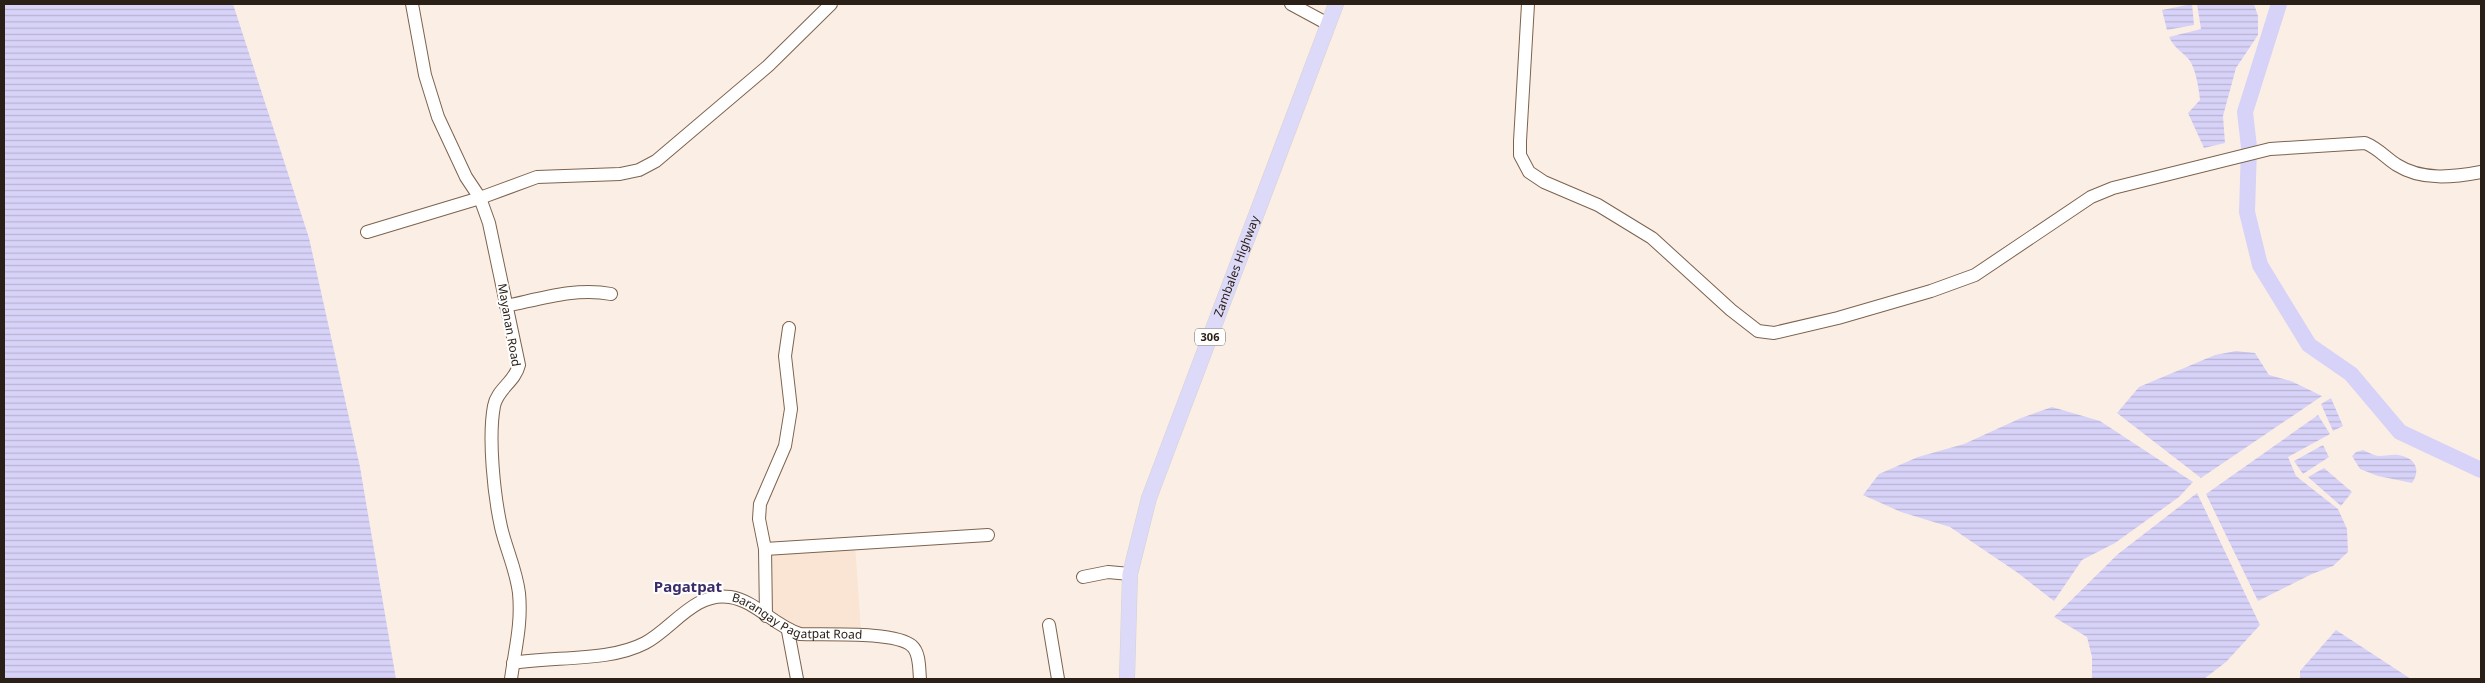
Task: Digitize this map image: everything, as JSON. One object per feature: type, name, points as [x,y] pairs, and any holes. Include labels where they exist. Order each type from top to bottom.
[{"type":"main road","name":"Zambales Highway","points":[[1124,678],[1130,574],[1149,498],[1336,4]]},
{"type":"street","name":"Mayanan Road","points":[[412,4],[425,74],[438,118],[466,177],[480,198],[489,222],[519,365],[517,375],[496,396],[494,406],[493,471],[501,528],[513,562],[519,593],[520,631],[511,679]]},
{"type":"street","points":[[367,232],[480,198],[537,176],[620,174],[639,170],[656,161],[768,66],[831,4]]},
{"type":"street","points":[[1290,4],[1328,24]]},
{"type":"street","points":[[1528,4],[1520,141],[1520,156],[1523,165],[1529,172],[1544,182],[1598,205],[1652,238],[1731,310],[1758,331],[1774,333],[1820,323],[1931,291],[1975,275],[2091,197],[2113,188],[2242,154],[2270,149],[2365,143],[2374,147],[2399,166],[2421,174],[2452,177],[2481,172]]},
{"type":"street","points":[[506,306],[573,292],[597,291],[611,294]]},
{"type":"street","points":[[766,616],[765,550],[759,519],[760,504],[785,446],[791,410],[785,356],[788,328]]},
{"type":"street","points":[[765,550],[988,535]]},
{"type":"street","points":[[1083,577],[1108,572],[1130,574]]},
{"type":"street","name":"Barangay Pagatpat Road","points":[[513,663],[620,653],[646,643],[691,607],[720,596],[731,597],[748,604],[788,631],[800,634],[888,637],[904,640],[913,646],[917,656],[920,679]]},
{"type":"street","points":[[1049,625],[1058,679]]},
{"type":"street","points":[[788,631],[797,679]]},
{"type":"shaded area","points":[[4,4],[233,4],[309,238],[360,467],[396,679],[4,679]]},
{"type":"shaded area","points":[[2192,4],[2194,25],[2167,30],[2162,10]]},
{"type":"shaded area","points":[[2197,4],[2254,4],[2258,16],[2258,35],[2236,68],[2223,116],[2225,143],[2204,148],[2188,113],[2200,100],[2194,70],[2190,61],[2174,45],[2169,37],[2201,29]]},
{"type":"shaded area","points":[[2236,351],[2255,353],[2269,375],[2291,381],[2322,396],[2201,478],[2117,413],[2139,387],[2215,355]]},
{"type":"shaded area","points":[[2331,398],[2343,426],[2333,431],[2321,404]]},
{"type":"shaded area","points":[[2052,407],[2100,421],[2193,482],[2179,497],[2115,543],[2082,560],[2054,601],[2018,573],[1950,527],[1901,512],[1863,495],[1879,474],[1918,457],[1964,444],[2021,418]]},
{"type":"shaded area","points":[[2318,415],[2330,434],[2288,457],[2296,476],[2338,509],[2347,529],[2348,552],[2333,566],[2312,574],[2258,601],[2206,494]]},
{"type":"shaded area","points":[[2323,445],[2329,457],[2303,474],[2294,461]]},
{"type":"shaded area","points":[[2363,450],[2378,456],[2396,455],[2408,458],[2415,464],[2416,469],[2415,478],[2412,483],[2378,476],[2360,469],[2352,456],[2356,452]]},
{"type":"shaded area","points":[[2324,468],[2352,492],[2341,506],[2308,477]]},
{"type":"shaded area","points":[[2197,493],[2260,625],[2226,662],[2204,679],[2092,679],[2092,657],[2087,637],[2054,617],[2118,554]]},
{"type":"shaded area","points":[[855,544],[861,631],[797,632],[772,613],[768,550]]},
{"type":"shaded area","points":[[2336,630],[2411,679],[2300,679],[2300,671]]},
{"type":"waterway","points":[[2279,4],[2245,112],[2249,147],[2247,212],[2260,265],[2309,345],[2351,374],[2400,432],[2481,470]]},
{"type":"district","name":"Pagatpat","points":[[688,587]]}]
